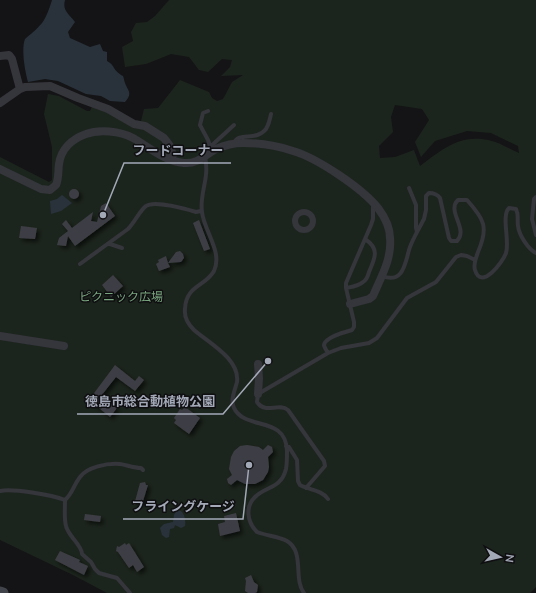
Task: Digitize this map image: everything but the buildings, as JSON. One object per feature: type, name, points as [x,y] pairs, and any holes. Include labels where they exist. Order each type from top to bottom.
[{"type":"street","points":[[0,56],[9,55],[12,59],[20,89]]},
{"type":"street","points":[[0,103],[25,87],[50,86],[108,109],[134,124],[145,126],[164,138],[170,146],[173,154],[171,159]]},
{"type":"street","points":[[0,169],[41,189],[50,190],[56,185],[61,157],[64,150],[69,144],[83,135],[98,132],[115,133],[131,137],[152,151],[182,163],[191,163],[208,152],[218,148],[244,143],[284,148],[299,153],[342,177],[379,208],[385,219],[390,237],[390,251],[387,265],[373,296],[369,299],[350,304]]},
{"type":"street","points":[[0,336],[64,346]]},
{"type":"street","points":[[258,364],[258,394]]},
{"type":"lane","points":[[208,111],[203,113],[200,125],[208,152],[207,172],[201,211],[216,254],[216,263],[214,271],[188,295],[184,310],[189,325],[230,359],[235,366],[237,380],[232,403],[234,409],[239,415],[277,430],[284,439],[286,446],[286,469],[283,477],[274,487],[260,493],[255,497],[248,509],[248,516],[257,532],[287,541],[294,549],[298,561],[300,588],[304,593]]},
{"type":"lane","points":[[234,144],[240,137],[252,137],[260,134],[269,125],[271,114]]},
{"type":"lane","points":[[208,152],[234,125]]},
{"type":"lane","points":[[409,188],[416,205],[417,232]]},
{"type":"lane","points":[[382,276],[389,279],[396,277],[404,269],[411,244],[424,218],[426,210],[426,196],[429,193],[438,194],[440,198],[451,241],[457,241],[460,238],[461,233],[454,208],[455,203],[458,200],[467,200],[482,218],[484,235],[475,260],[475,270],[477,274],[485,277],[490,275],[501,264],[507,250],[508,242],[506,215],[509,208],[516,209],[518,213],[518,228],[520,234],[536,253]]},
{"type":"lane","points":[[536,197],[534,200],[532,219],[536,235]]},
{"type":"lane","points":[[328,354],[324,343],[328,339],[352,330],[354,327],[346,283],[373,219],[373,203]]},
{"type":"lane","points":[[80,264],[110,244],[128,229],[145,206],[166,205],[196,212],[201,211]]},
{"type":"lane","points":[[346,288],[363,283],[375,258],[373,246],[365,239]]},
{"type":"lane","points":[[110,244],[122,248]]},
{"type":"lane","points":[[306,488],[325,466],[324,462],[288,410],[281,407],[264,408],[260,406],[257,402],[258,394],[341,348],[369,343],[377,338],[407,298],[436,282],[456,257],[461,255],[475,260]]},
{"type":"lane","points":[[286,446],[289,447],[297,460],[298,481],[300,485],[320,492],[325,495],[328,500]]},
{"type":"lane","points":[[65,500],[71,495],[80,476],[86,471],[95,467],[118,464],[132,468],[141,468],[143,470]]},
{"type":"lane","points":[[0,491],[9,490],[56,497],[65,500]]},
{"type":"lane","points":[[65,500],[65,526],[82,550],[82,554],[91,562],[99,573],[117,578],[130,593]]},
{"type":"green space","name":"ピクニック広場","points":[[169,0],[536,0],[536,587],[530,593],[107,593],[0,540],[0,157],[49,182],[52,180],[52,147],[44,114],[48,94],[59,96],[87,111],[90,111],[95,101],[132,120],[141,121],[144,109],[158,108],[180,80],[209,92],[212,98],[217,101],[223,99],[232,82],[243,75],[221,76],[230,67],[232,60],[222,59],[208,72],[199,70],[189,57],[171,54],[146,64],[125,67],[122,47],[133,41],[131,32],[136,23],[147,22],[155,16]],"holes":[[[395,105],[422,109],[429,120],[415,142],[421,157],[435,141],[467,131],[491,133],[518,146],[519,153],[496,142],[469,139],[460,141],[443,149],[420,166],[414,150],[395,157],[380,158],[379,146],[393,132],[391,117]]]},
{"type":"shaded area","points":[[52,0],[65,0],[65,10],[75,22],[68,32],[70,38],[90,47],[100,44],[103,51],[107,52],[107,61],[123,76],[129,94],[125,102],[110,101],[101,96],[86,94],[58,81],[45,79],[28,82],[23,54],[25,39],[43,22]]},
{"type":"shaded area","points":[[62,195],[72,203],[61,211],[51,214],[50,201],[57,199]]},
{"type":"shaded area","points":[[177,510],[184,515],[185,526],[181,528],[175,525],[174,528],[170,529],[169,537],[166,538],[162,535],[160,528],[164,524],[173,522],[174,515]]},
{"type":"place","name":"フードコーナー","points":[[103,215]]},
{"type":"place","name":"徳島市総合動植物公園","points":[[268,361]]},
{"type":"place","name":"フライングケージ","points":[[249,465]]}]
